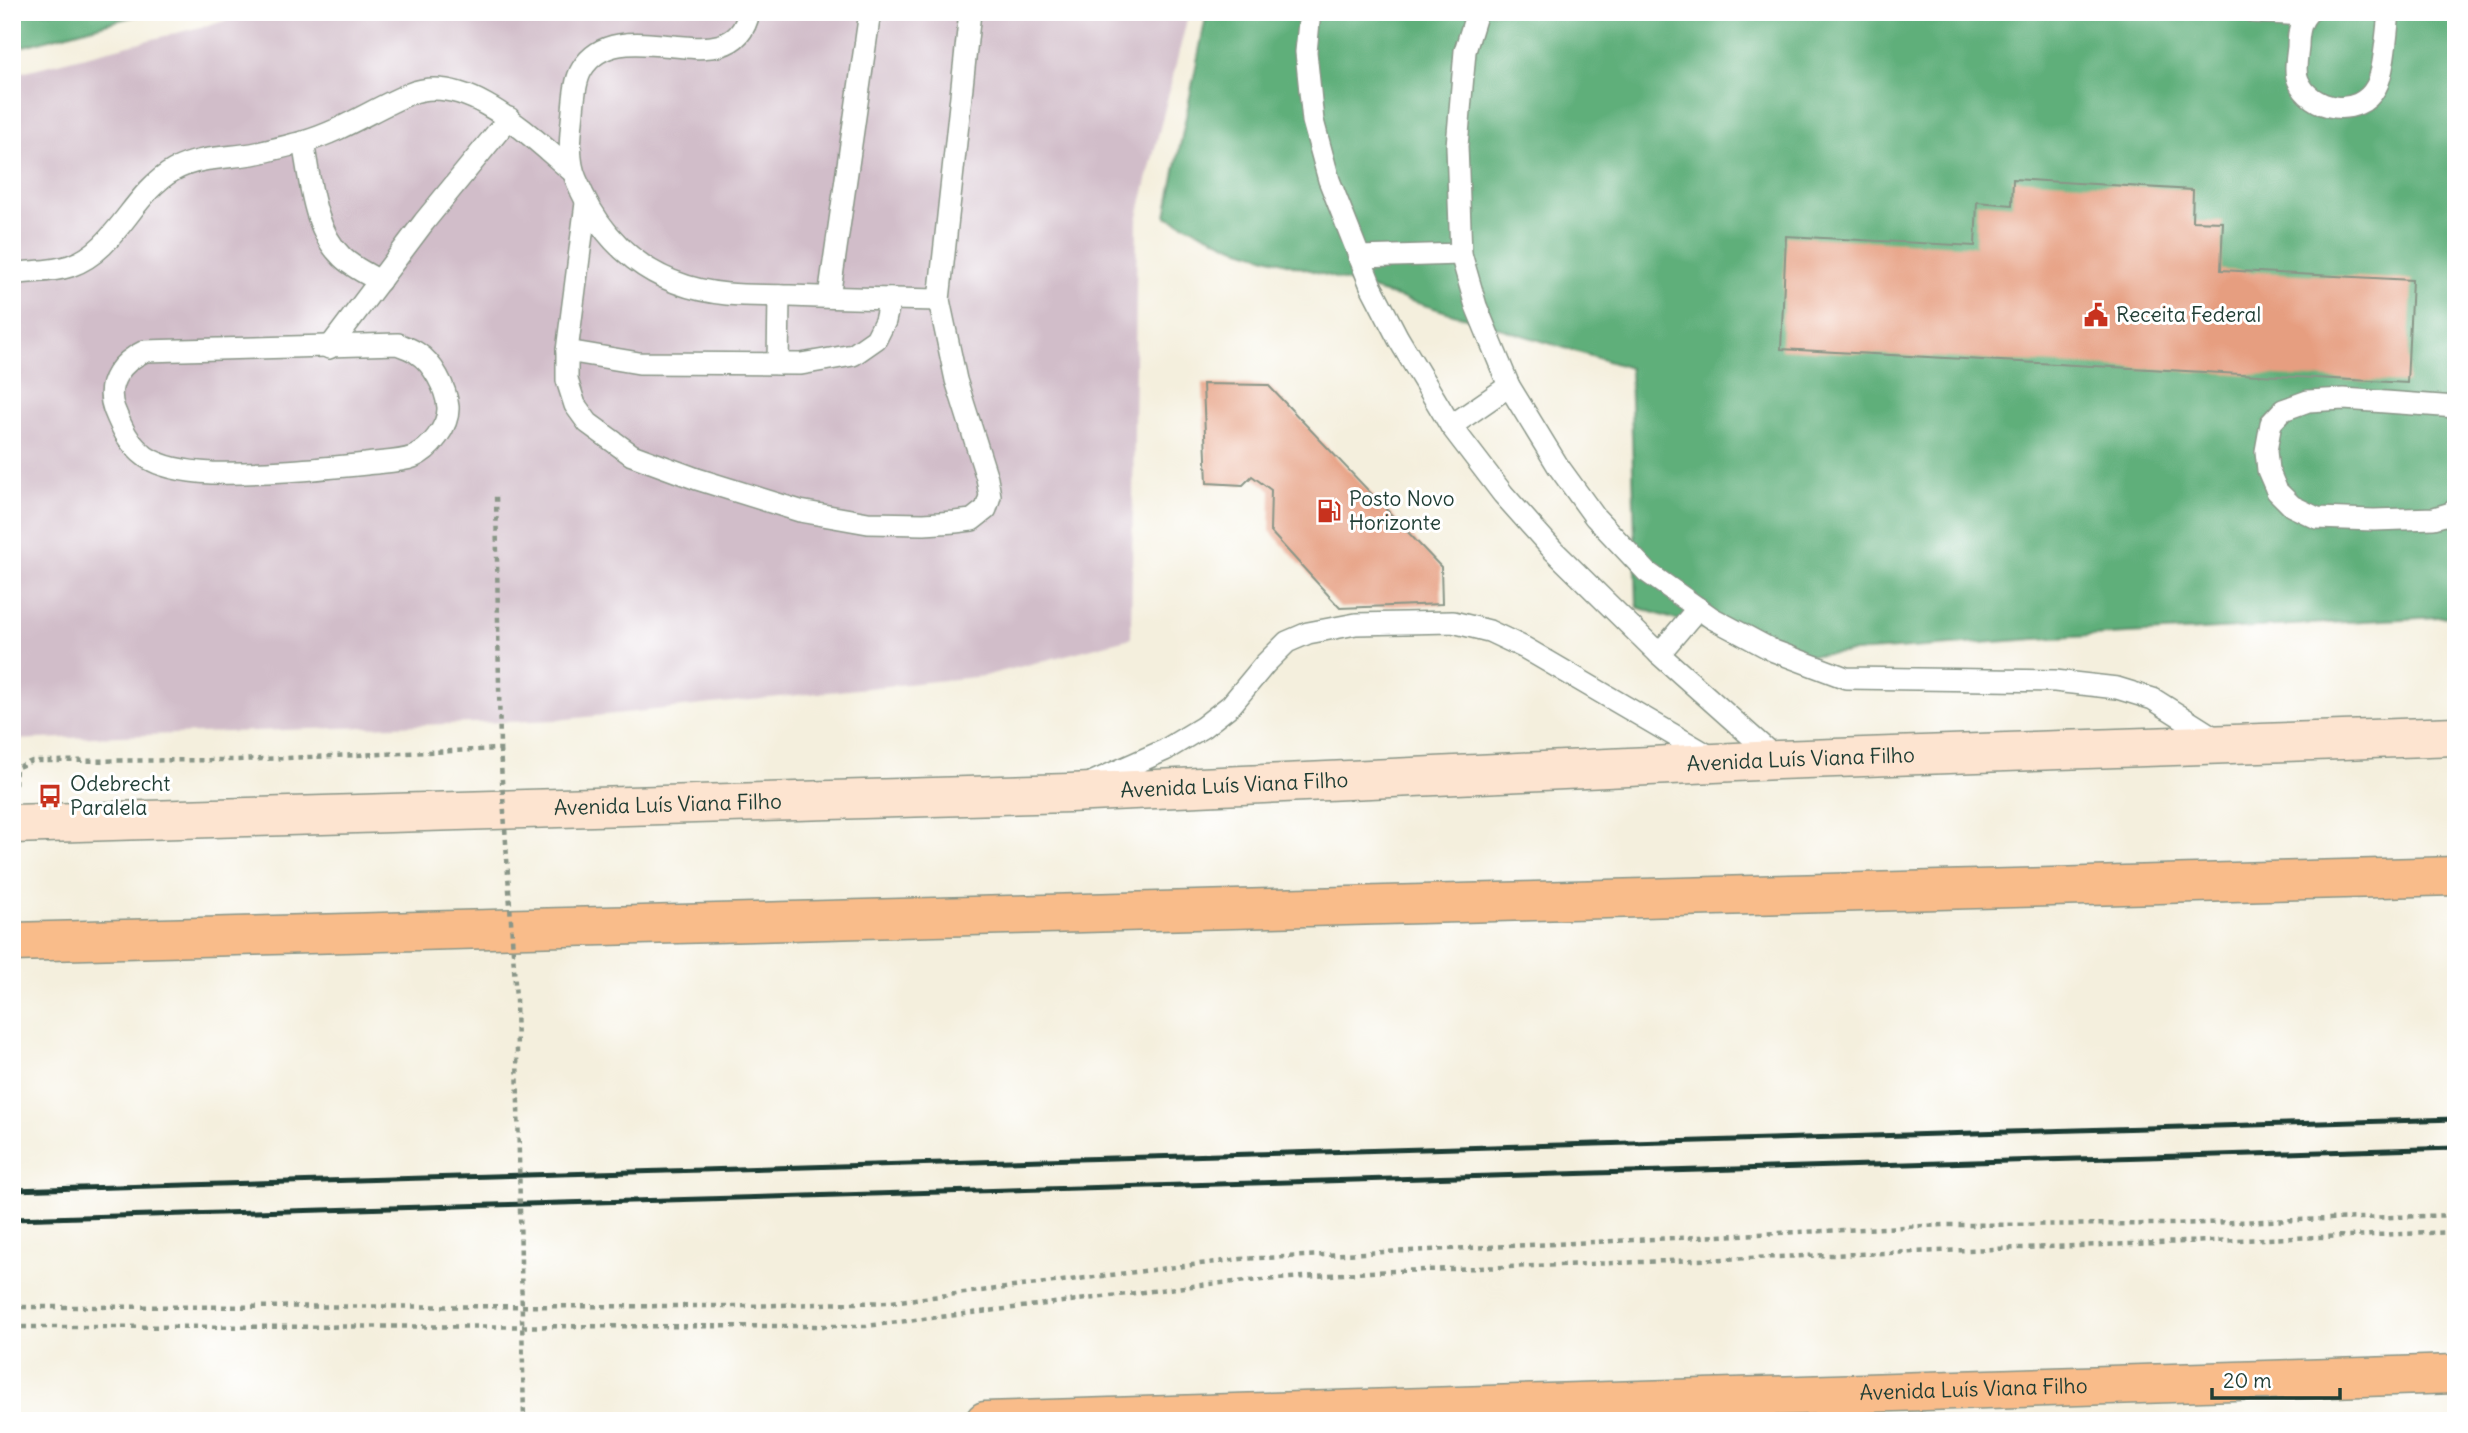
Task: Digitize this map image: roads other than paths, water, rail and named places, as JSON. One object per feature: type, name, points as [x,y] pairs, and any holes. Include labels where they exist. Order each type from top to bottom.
[{"type":"highway","points":[[12,942],[2456,876]]},
{"type":"highway","name":"Avenida Luís Viana Filho","points":[[985,1421],[2456,1374]]},
{"type":"main road","name":"Avenida Luís Viana Filho","points":[[12,824],[1069,793],[1778,760],[2456,736]]},
{"type":"lane","points":[[749,12],[744,30],[724,46],[706,49],[639,43],[613,46],[596,53],[580,71],[570,139],[573,172],[586,203],[607,236],[640,264],[674,283],[725,294],[939,300]]},
{"type":"lane","points":[[829,297],[870,12]]},
{"type":"lane","points":[[586,203],[567,351],[567,380],[575,405],[588,423],[632,455],[697,479],[800,511],[868,523],[924,524],[972,520],[986,509],[990,496],[987,478],[956,380],[939,300],[970,12]]},
{"type":"lane","points":[[1310,12],[1306,52],[1313,121],[1329,180],[1359,257],[1398,338],[1451,426],[1503,494],[1553,550],[1659,654],[1778,760]]},
{"type":"lane","points":[[1477,12],[1465,51],[1457,146],[1461,254],[1476,306],[1509,386],[1558,466],[1595,517],[1647,572],[1698,608],[1774,651],[1846,678],[2055,681],[2117,688],[2153,699],[2223,744]]},
{"type":"lane","points":[[2253,12],[2307,14],[2298,35],[2296,76],[2303,91],[2314,101],[2343,108],[2356,106],[2369,98],[2378,85],[2389,12]]},
{"type":"lane","points":[[12,274],[70,266],[90,255],[105,242],[148,189],[175,169],[206,160],[303,142],[335,131],[411,93],[436,90],[462,93],[493,107],[573,172]]},
{"type":"lane","points":[[329,348],[509,118]]},
{"type":"lane","points":[[303,142],[317,211],[328,237],[342,257],[380,281]]},
{"type":"lane","points":[[1359,257],[1461,254]]},
{"type":"lane","points":[[778,364],[779,296]]},
{"type":"lane","points":[[567,351],[639,363],[801,364],[853,355],[876,339],[885,321],[890,299]]},
{"type":"lane","points":[[398,344],[418,353],[435,372],[448,410],[430,446],[412,457],[324,468],[213,473],[178,469],[148,458],[126,438],[113,405],[113,385],[119,370],[128,359],[145,351],[329,348],[398,344]]},
{"type":"lane","points":[[1451,426],[1509,386]]},
{"type":"lane","points":[[2456,407],[2344,398],[2308,401],[2283,410],[2270,423],[2266,451],[2268,470],[2277,491],[2292,506],[2317,517],[2374,520],[2434,517],[2456,509]]},
{"type":"lane","points":[[1659,654],[1698,608]]},
{"type":"lane","points":[[1069,793],[1165,750],[1203,727],[1231,705],[1287,642],[1308,633],[1356,624],[1453,622],[1489,631],[1525,648],[1720,763]]},
{"type":"railway","points":[[12,1190],[2456,1119]]},
{"type":"railway","points":[[12,1219],[2456,1148]]},
{"type":"place","name":"Receita Federal","points":[[2096,315]]},
{"type":"place","name":"Posto Novo Horizonte","points":[[1329,511]]},
{"type":"place","name":"Odebrecht Paralela","points":[[50,796]]}]
